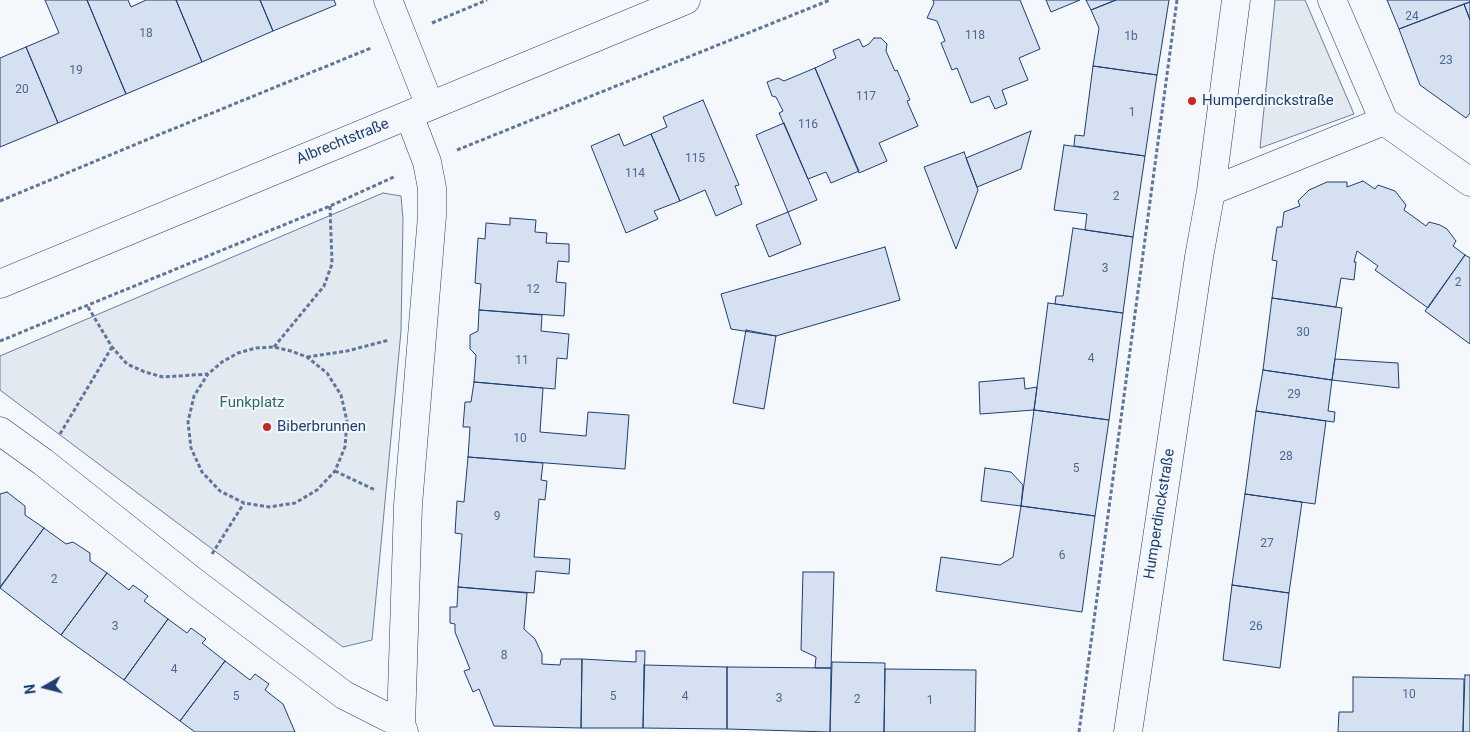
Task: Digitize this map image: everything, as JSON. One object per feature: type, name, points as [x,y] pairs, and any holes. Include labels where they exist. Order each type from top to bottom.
[{"type":"street","points":[[0,431],[43,462],[194,582],[344,695],[402,728],[408,505],[432,216],[432,188],[420,110],[403,35],[388,0]]},
{"type":"street","name":"Albrechtstraße","points":[[0,284],[686,0]]},
{"type":"street","name":"Humperdinckstraße","points":[[1128,732],[1199,257],[1211,191],[1236,0]]},
{"type":"street","points":[[1332,0],[1384,121],[1470,182]]},
{"type":"street","points":[[1211,191],[1384,121]]},
{"type":"path","points":[[0,201],[487,0]]},
{"type":"path","points":[[1079,732],[1177,0]]},
{"type":"path","points":[[274,347],[324,286],[332,264],[330,206]]},
{"type":"path","points":[[88,307],[112,347],[128,364],[145,372],[163,377],[208,374]]},
{"type":"path","points":[[307,357],[347,351],[422,330]]},
{"type":"path","points":[[43,462],[112,347]]},
{"type":"path","points":[[274,347],[291,350],[307,357],[327,373],[341,396],[347,421],[345,447],[335,471],[317,490],[294,502],[269,507],[244,503],[220,491],[202,472],[192,448],[188,422],[194,396],[208,374],[222,362],[238,353],[256,348],[274,347]]},
{"type":"path","points":[[335,471],[408,505]]},
{"type":"path","points":[[194,582],[244,503]]},
{"type":"green space","points":[[1275,0],[1305,0],[1354,114],[1260,148]]},
{"type":"green space","name":"Funkplatz","points":[[383,193],[401,196],[403,219],[401,331],[372,640],[343,647],[0,390],[0,356]]},
{"type":"building","points":[[45,0],[87,0],[126,94],[58,123],[26,47],[59,33]]},
{"type":"building","points":[[87,0],[128,0],[131,7],[146,0],[176,0],[202,62],[126,94]]},
{"type":"building","points":[[176,0],[260,0],[273,31],[202,62]]},
{"type":"building","points":[[260,0],[334,0],[336,5],[273,31]]},
{"type":"building","points":[[933,0],[1020,0],[1040,49],[1019,58],[1028,80],[1002,90],[1007,104],[995,109],[989,96],[971,103],[957,68],[952,70],[941,43],[945,41],[937,21],[927,18],[934,3]]},
{"type":"building","points":[[1046,0],[1080,0],[1051,12]]},
{"type":"building","points":[[1086,0],[1116,0],[1091,10]]},
{"type":"building","points":[[1116,0],[1169,0],[1157,75],[1093,66],[1099,28],[1091,10]]},
{"type":"building","points":[[1387,0],[1470,0],[1470,2],[1399,29]]},
{"type":"building","points":[[1470,2],[1470,20],[1464,4]]},
{"type":"building","points":[[1464,4],[1470,20],[1470,113],[1466,118],[1420,85],[1399,29]]},
{"type":"building","points":[[874,38],[881,38],[887,44],[886,51],[895,71],[897,70],[910,100],[907,101],[918,126],[879,143],[887,161],[859,173],[815,68],[836,58],[833,50],[859,39],[863,47]]},
{"type":"building","points":[[26,47],[58,123],[0,147],[0,58]]},
{"type":"building","points":[[1093,66],[1157,75],[1145,156],[1074,146],[1075,135],[1084,136]]},
{"type":"building","points":[[815,68],[859,171],[831,183],[826,172],[808,179],[779,113],[783,111],[776,97],[772,96],[767,82],[778,78],[784,81]]},
{"type":"building","points":[[703,100],[739,185],[735,186],[742,204],[716,216],[705,190],[680,201],[651,134],[667,127],[663,117]]},
{"type":"building","points":[[784,123],[817,200],[788,212],[756,135]]},
{"type":"building","points":[[1031,131],[1021,169],[977,187],[966,158]]},
{"type":"building","points":[[619,134],[624,146],[651,134],[680,201],[654,211],[658,219],[626,233],[591,146]]},
{"type":"building","points":[[1064,145],[1145,156],[1133,237],[1085,230],[1087,214],[1054,210]]},
{"type":"building","points":[[964,152],[978,190],[956,249],[924,167]]},
{"type":"building","points":[[1363,181],[1375,189],[1378,185],[1395,191],[1406,205],[1404,210],[1426,226],[1429,222],[1447,229],[1456,241],[1453,246],[1465,255],[1428,308],[1375,270],[1378,266],[1357,251],[1354,262],[1356,262],[1354,280],[1341,278],[1336,307],[1272,298],[1277,261],[1272,260],[1277,227],[1282,227],[1284,212],[1300,206],[1298,201],[1309,190],[1327,182],[1347,182],[1347,187]]},
{"type":"building","points":[[788,212],[801,244],[769,257],[756,225]]},
{"type":"building","points":[[510,218],[536,220],[535,232],[547,233],[546,243],[569,244],[569,262],[558,261],[556,282],[566,283],[564,316],[479,310],[481,284],[475,283],[478,238],[485,239],[486,223],[510,225]]},
{"type":"building","points":[[1073,228],[1133,237],[1123,313],[1055,304],[1056,296],[1063,296]]},
{"type":"building","points":[[885,247],[900,300],[776,336],[731,329],[721,294]]},
{"type":"building","points":[[1465,255],[1470,258],[1470,344],[1425,311]]},
{"type":"building","points":[[1272,298],[1342,308],[1332,380],[1263,370]]},
{"type":"building","points":[[1048,303],[1123,313],[1109,420],[1034,410]]},
{"type":"building","points":[[479,310],[542,315],[541,331],[569,334],[567,359],[557,358],[555,389],[474,382],[476,355],[470,349],[470,335],[478,331]]},
{"type":"building","points":[[746,330],[776,336],[764,409],[733,403]]},
{"type":"building","points":[[1335,359],[1398,363],[1399,388],[1332,380]]},
{"type":"building","points":[[1263,370],[1332,380],[1328,411],[1335,412],[1334,422],[1256,411]]},
{"type":"building","points":[[1024,378],[1025,389],[1037,387],[1034,410],[980,414],[979,382]]},
{"type":"building","points":[[474,382],[543,388],[540,432],[586,436],[588,412],[629,415],[625,469],[468,457],[470,427],[463,427],[465,402],[471,402]]},
{"type":"building","points":[[1034,410],[1109,420],[1095,516],[1021,506]]},
{"type":"building","points":[[1256,411],[1326,421],[1315,504],[1245,494]]},
{"type":"building","points":[[468,457],[543,463],[541,480],[547,481],[545,500],[539,499],[534,557],[570,559],[569,574],[536,571],[534,593],[458,587],[462,534],[455,533],[457,501],[464,502]]},
{"type":"building","points":[[985,468],[1011,472],[1023,485],[1021,506],[981,501]]},
{"type":"building","points":[[7,492],[25,506],[25,515],[44,528],[0,587],[0,494]]},
{"type":"building","points":[[1245,494],[1302,502],[1289,593],[1232,585]]},
{"type":"building","points":[[1021,506],[1095,516],[1082,612],[936,591],[941,557],[1000,565],[1013,557]]},
{"type":"building","points":[[44,528],[66,544],[73,542],[90,553],[90,561],[107,573],[61,635],[0,588]]},
{"type":"building","points":[[803,572],[834,572],[831,668],[815,668],[816,657],[801,650]]},
{"type":"building","points":[[107,573],[129,590],[133,585],[148,596],[144,601],[168,619],[124,680],[61,635]]},
{"type":"building","points":[[1232,585],[1289,593],[1280,668],[1223,660]]},
{"type":"building","points":[[458,587],[527,593],[524,629],[535,639],[542,654],[542,664],[560,665],[561,659],[582,659],[581,728],[494,726],[479,689],[473,692],[464,671],[470,669],[455,632],[455,624],[450,623],[450,607],[457,607]]},
{"type":"building","points":[[168,619],[187,633],[191,628],[206,639],[202,643],[225,661],[180,721],[124,680]]},
{"type":"building","points":[[636,651],[645,651],[643,728],[581,728],[582,659],[636,662]]},
{"type":"building","points":[[225,661],[250,680],[255,674],[269,684],[265,690],[283,704],[295,732],[195,732],[180,721]]},
{"type":"building","points":[[832,662],[885,663],[884,732],[830,732]]},
{"type":"building","points":[[644,665],[727,667],[727,729],[643,728]]},
{"type":"building","points":[[727,667],[831,668],[830,732],[727,729]]},
{"type":"building","points":[[885,669],[976,670],[975,732],[884,732]]},
{"type":"building","points":[[1465,675],[1470,675],[1470,732],[1463,732]]},
{"type":"building","points":[[1353,677],[1464,679],[1463,732],[1338,732],[1339,712],[1353,712]]},
{"type":"place","name":"Humperdinckstraße","points":[[1192,101]]},
{"type":"place","name":"Biberbrunnen","points":[[267,427]]}]
